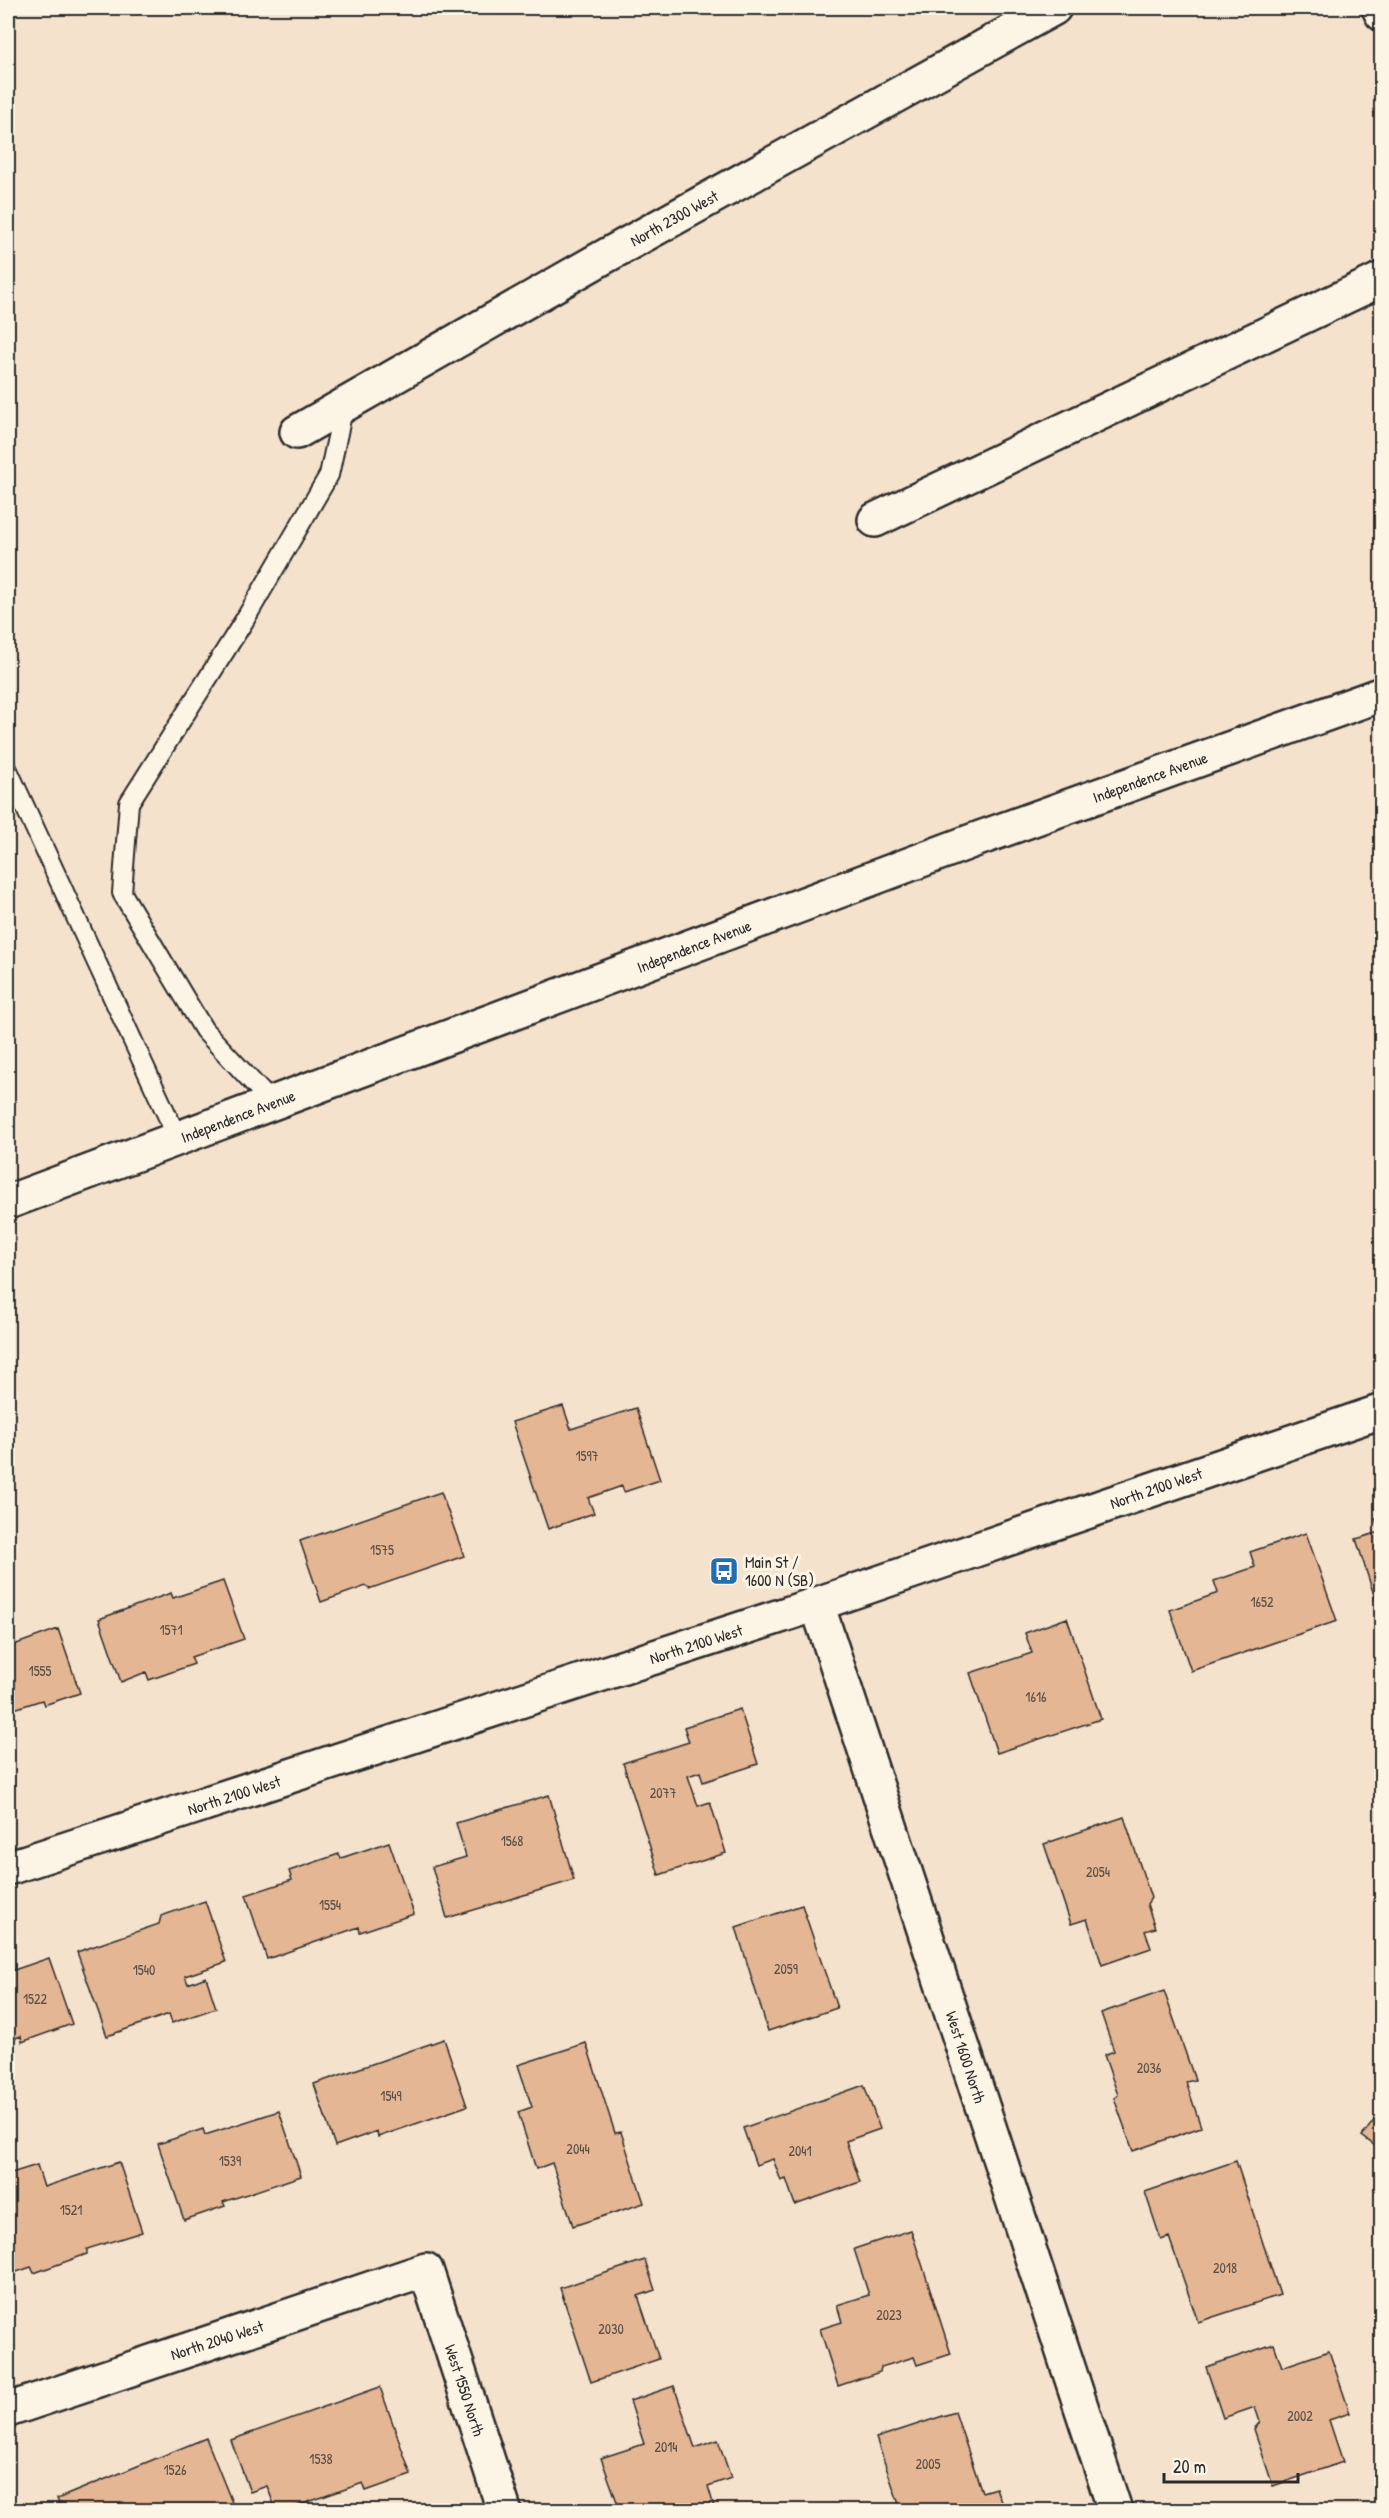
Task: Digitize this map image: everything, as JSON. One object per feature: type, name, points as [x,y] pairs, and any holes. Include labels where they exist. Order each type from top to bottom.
[{"type":"street","name":"North 2300 West","points":[[297,432],[602,258],[1054,8]]},
{"type":"street","points":[[1379,8],[1382,14]]},
{"type":"street","points":[[875,520],[1382,279]]},
{"type":"street","name":"Independence Avenue","points":[[8,1202],[961,845],[1382,694]]},
{"type":"street","name":"North 2100 West","points":[[8,1869],[817,1604],[1382,1411]]},
{"type":"street","name":"West 1600 North","points":[[817,1604],[1115,2511]]},
{"type":"street","name":"North 2040 West","points":[[8,2410],[426,2270]]},
{"type":"street","name":"West 1550 North","points":[[426,2270],[504,2511]]},
{"type":"lane","points":[[272,1103],[204,1030],[122,893],[129,803],[244,621],[329,475],[344,405]]},
{"type":"lane","points":[[8,770],[178,1139]]},
{"type":"building","points":[[563,1406],[571,1429],[636,1408],[660,1480],[624,1492],[622,1486],[588,1498],[594,1513],[548,1529],[512,1422]]},
{"type":"building","points":[[441,1492],[464,1556],[369,1589],[366,1586],[321,1602],[300,1541]]},
{"type":"building","points":[[1382,1516],[1382,1620],[1356,1539],[1380,1532],[1375,1518]]},
{"type":"building","points":[[1306,1533],[1337,1621],[1191,1671],[1170,1610],[1218,1593],[1214,1581],[1255,1567],[1250,1552]]},
{"type":"building","points":[[223,1581],[244,1639],[191,1657],[194,1664],[149,1680],[146,1672],[121,1682],[99,1619],[171,1593],[173,1598]]},
{"type":"building","points":[[1067,1618],[1101,1719],[997,1753],[970,1673],[1032,1653],[1025,1633]]},
{"type":"building","points":[[58,1629],[80,1693],[44,1705],[42,1700],[8,1711],[8,1647]]},
{"type":"building","points":[[740,1709],[758,1764],[703,1782],[700,1772],[688,1776],[698,1806],[710,1802],[726,1853],[659,1875],[623,1763],[689,1742],[684,1727]]},
{"type":"building","points":[[549,1795],[574,1880],[447,1918],[432,1867],[466,1857],[456,1823]]},
{"type":"building","points":[[1124,1817],[1151,1898],[1147,1904],[1155,1928],[1145,1931],[1151,1948],[1102,1965],[1087,1919],[1071,1924],[1044,1844]]},
{"type":"building","points":[[389,1842],[414,1914],[360,1932],[359,1927],[267,1959],[246,1895],[292,1880],[289,1871],[339,1854],[341,1858]]},
{"type":"building","points":[[205,1901],[226,1962],[185,1976],[188,1984],[206,1977],[216,2008],[172,2023],[169,2014],[107,2036],[77,1952],[159,1924],[161,1916]]},
{"type":"building","points":[[802,1905],[837,2008],[768,2031],[736,1927]]},
{"type":"building","points":[[49,1958],[72,2024],[22,2042],[21,2036],[8,2041],[8,1972]]},
{"type":"building","points":[[1164,1991],[1195,2080],[1186,2082],[1201,2127],[1133,2151],[1114,2098],[1118,2095],[1104,2055],[1114,2051],[1101,2013]]},
{"type":"building","points":[[444,2039],[467,2106],[378,2137],[377,2131],[335,2146],[314,2084]]},
{"type":"building","points":[[586,2043],[615,2133],[621,2132],[644,2203],[573,2226],[552,2163],[536,2169],[518,2112],[532,2107],[518,2065]]},
{"type":"building","points":[[864,2085],[880,2129],[846,2141],[860,2182],[795,2205],[786,2179],[781,2181],[773,2159],[756,2165],[743,2128]]},
{"type":"building","points":[[1382,2110],[1382,2151],[1362,2136]]},
{"type":"building","points":[[279,2111],[301,2176],[223,2202],[225,2206],[184,2220],[158,2144],[203,2129],[205,2135]]},
{"type":"building","points":[[1236,2161],[1280,2295],[1198,2322],[1169,2237],[1161,2240],[1145,2192]]},
{"type":"building","points":[[119,2162],[142,2232],[87,2249],[87,2254],[34,2273],[31,2267],[8,2275],[8,2174],[37,2165],[44,2187]]},
{"type":"building","points":[[911,2230],[951,2354],[917,2365],[914,2357],[881,2367],[880,2372],[838,2386],[820,2329],[842,2322],[837,2305],[869,2295],[854,2249]]},
{"type":"building","points":[[645,2260],[655,2290],[638,2296],[659,2359],[591,2382],[560,2288]]},
{"type":"building","points":[[1274,2344],[1282,2367],[1329,2351],[1350,2413],[1329,2420],[1343,2462],[1273,2486],[1254,2429],[1260,2422],[1255,2407],[1223,2418],[1206,2367]]},
{"type":"building","points":[[674,2386],[695,2448],[718,2440],[731,2478],[708,2486],[715,2510],[620,2510],[601,2458],[644,2444],[630,2401]]},
{"type":"building","points":[[380,2387],[411,2475],[366,2491],[363,2483],[285,2510],[276,2510],[267,2486],[250,2492],[231,2440]]},
{"type":"building","points":[[955,2412],[982,2492],[996,2488],[1004,2510],[901,2510],[876,2438]]},
{"type":"building","points":[[206,2438],[235,2510],[62,2510],[57,2499]]},
{"type":"place","name":"Main St / 1600 N (SB)","points":[[724,1571]]}]
